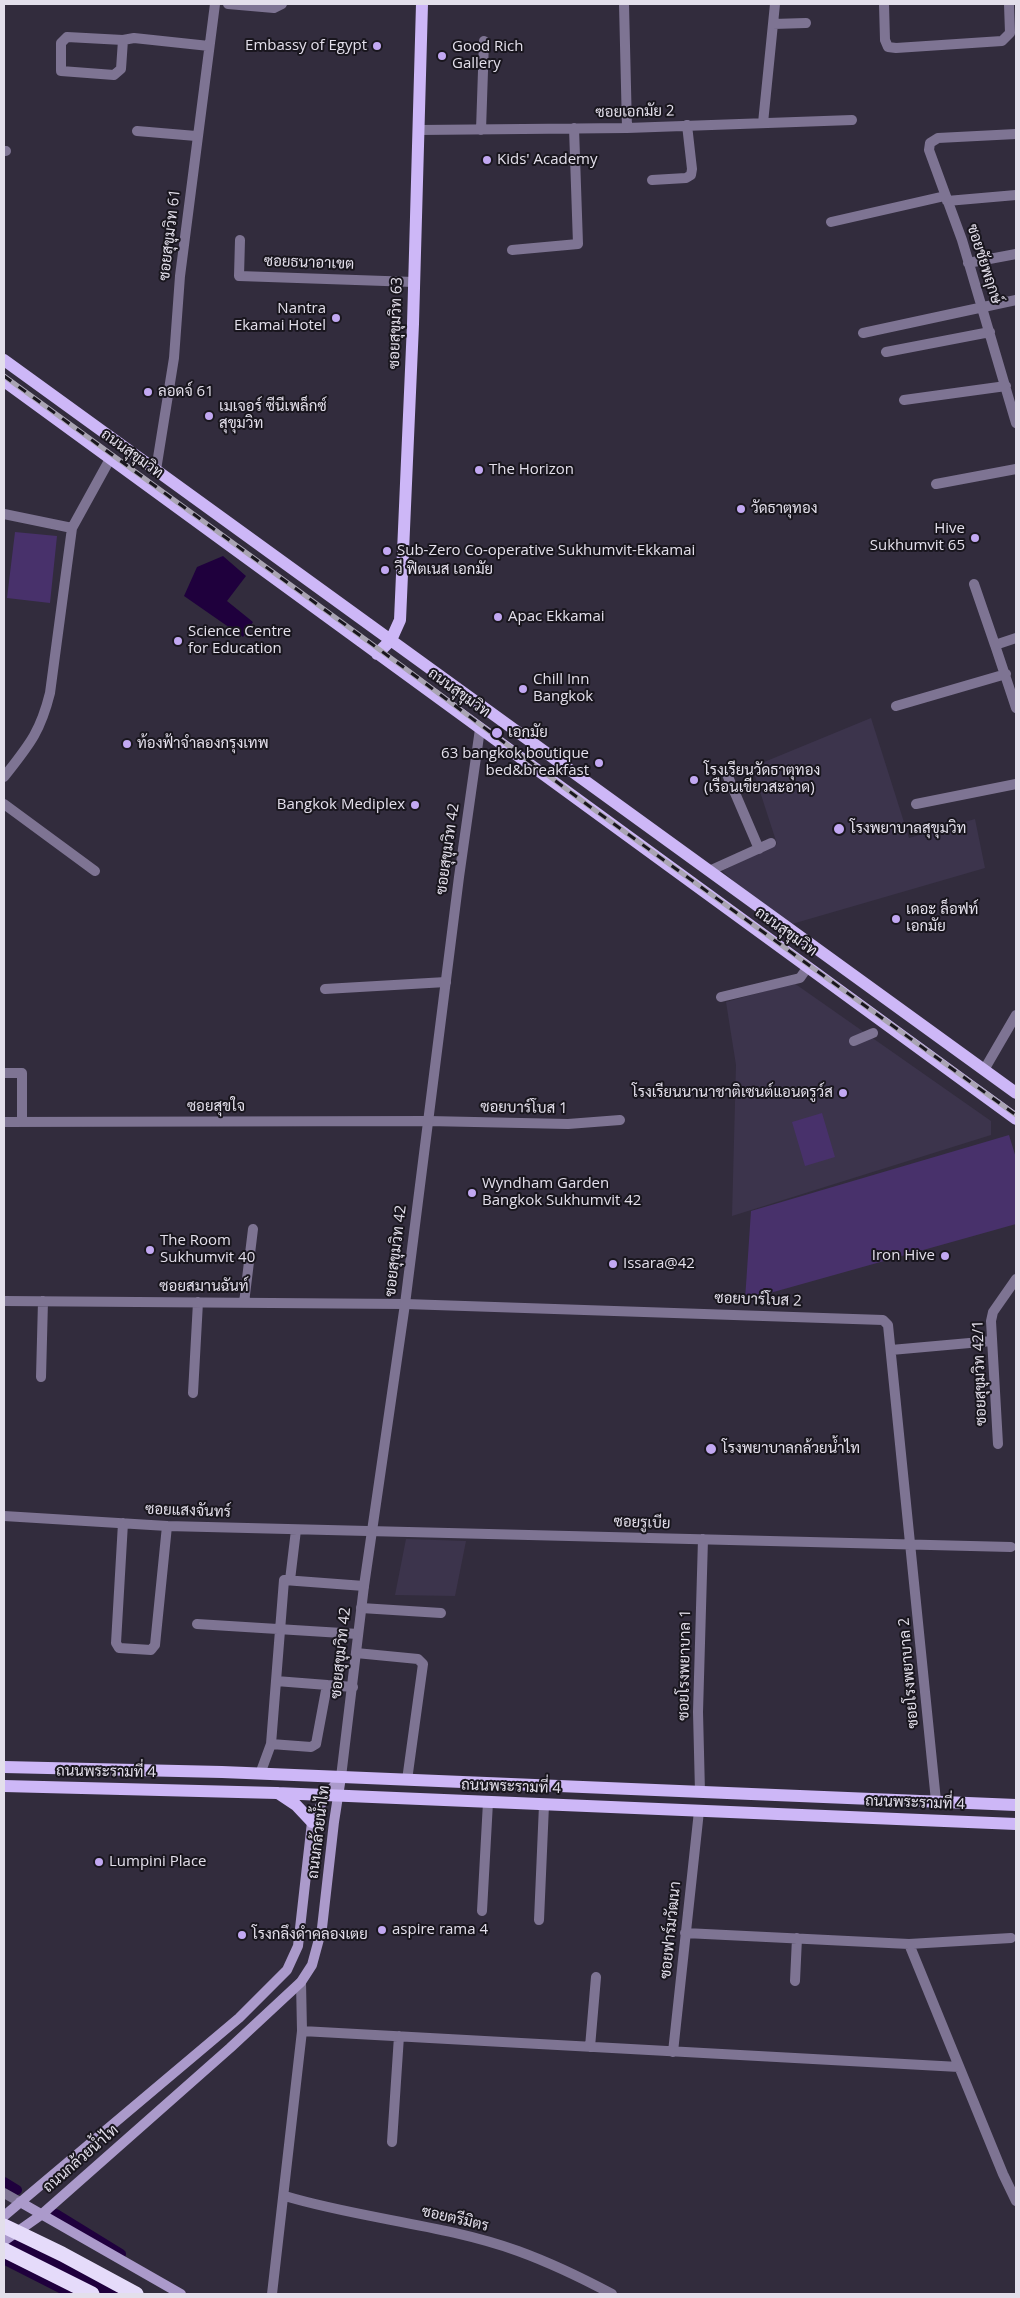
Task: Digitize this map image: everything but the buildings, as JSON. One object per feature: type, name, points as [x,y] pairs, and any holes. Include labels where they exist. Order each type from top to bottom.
[{"type":"highway","points":[[4,2239],[92,2294]]},
{"type":"highway","points":[[4,2239],[62,2254],[136,2294]]},
{"type":"main road","name":"ซอยสุขุมวิท 63","points":[[391,640],[400,620],[414,282],[422,4]]},
{"type":"main road","name":"ถนนสุขุมวิท","points":[[4,360],[1016,1094]]},
{"type":"main road","name":"ถนนสุขุมวิท","points":[[4,381],[1016,1119]]},
{"type":"main road","points":[[146,484],[156,470]]},
{"type":"main road","points":[[377,654],[391,640]]},
{"type":"main road","points":[[480,729],[491,713]]},
{"type":"main road","points":[[762,935],[774,918]]},
{"type":"main road","name":"ถนนพระรามที่ 4","points":[[4,1767],[341,1777],[936,1800],[1016,1805]]},
{"type":"main road","name":"ถนนกล้วยน้ำไท","points":[[4,2216],[239,2018],[288,1970],[298,1946],[312,1822],[332,1795],[341,1777]]},
{"type":"main road","name":"ถนนพระรามที่ 4","points":[[4,1786],[278,1792],[1016,1824]]},
{"type":"main road","points":[[278,1792],[296,1805],[312,1822]]},
{"type":"main road","points":[[699,1811],[700,1792]]},
{"type":"main road","name":"ถนนกล้วยน้ำไท","points":[[4,2239],[40,2215],[301,1982],[312,1965],[322,1928],[332,1795]]},
{"type":"main road","points":[[288,1970],[301,1982]]},
{"type":"main road","points":[[20,2202],[181,2294]]},
{"type":"street","name":"ซอยสุขุมวิท 61","points":[[156,470],[174,358],[180,276],[196,136],[215,4]]},
{"type":"street","points":[[228,4],[274,8],[282,4]]},
{"type":"street","points":[[624,4],[627,128]]},
{"type":"street","points":[[763,123],[775,4]]},
{"type":"street","points":[[884,4],[885,40],[888,47],[896,48],[1002,41],[1010,32],[1009,4]]},
{"type":"street","points":[[773,24],[806,23]]},
{"type":"street","points":[[123,40],[121,69],[118,73],[61,71],[61,43],[67,36],[123,40],[134,38],[209,46]]},
{"type":"street","points":[[481,130],[484,40]]},
{"type":"street","name":"ซอยเอกมัย 2","points":[[419,130],[627,128],[852,120]]},
{"type":"street","points":[[652,180],[686,178],[691,175],[687,126]]},
{"type":"street","points":[[512,250],[578,244],[574,128]]},
{"type":"street","points":[[137,131],[196,136]]},
{"type":"street","name":"ซอยชัยพฤกษ์","points":[[1016,134],[938,138],[930,143],[929,150],[983,307],[1016,423]]},
{"type":"street","points":[[830,222],[946,198],[1016,195]]},
{"type":"street","name":"ซอยธนาอาเขต","points":[[240,240],[239,276],[414,282]]},
{"type":"street","points":[[968,262],[1016,254]]},
{"type":"street","points":[[863,332],[1016,300]]},
{"type":"street","points":[[886,352],[990,332]]},
{"type":"street","points":[[904,400],[1006,386]]},
{"type":"street","points":[[4,777],[35,738],[44,717],[50,693],[72,528],[110,458]]},
{"type":"street","points":[[936,484],[1016,469]]},
{"type":"street","points":[[4,514],[72,528]]},
{"type":"street","points":[[974,584],[1016,708]]},
{"type":"street","points":[[995,645],[1016,638]]},
{"type":"street","points":[[896,706],[1006,674]]},
{"type":"street","name":"ซอยสุขุมวิท 42","points":[[341,1777],[361,1608],[404,1304],[480,729]]},
{"type":"street","points":[[726,772],[759,849]]},
{"type":"street","points":[[916,804],[1016,784]]},
{"type":"street","points":[[4,804],[95,870]]},
{"type":"street","points":[[709,871],[771,843]]},
{"type":"street","points":[[721,998],[800,978],[807,968]]},
{"type":"street","points":[[325,989],[446,982]]},
{"type":"street","points":[[984,1070],[1016,1015]]},
{"type":"street","points":[[854,1041],[873,1033]]},
{"type":"street","points":[[4,1073],[22,1073],[22,1122]]},
{"type":"street","name":"ซอยบาร์โบส 1","points":[[428,1121],[568,1124],[620,1120]]},
{"type":"street","name":"ซอยสุขใจ","points":[[4,1122],[428,1121]]},
{"type":"street","points":[[244,1303],[253,1229]]},
{"type":"street","name":"ซอยสุขุมวิท 42/1","points":[[998,1444],[991,1321],[993,1312],[1016,1279]]},
{"type":"street","name":"ซอยสมานฉันท์","points":[[4,1301],[404,1304]]},
{"type":"street","points":[[41,1378],[43,1301]]},
{"type":"street","points":[[193,1393],[198,1302]]},
{"type":"street","name":"ซอยบาร์โบส 2","points":[[404,1304],[884,1320],[888,1325],[911,1543]]},
{"type":"street","points":[[891,1350],[992,1341]]},
{"type":"street","name":"ซอยแสงจันทร์","points":[[4,1516],[167,1526],[372,1532]]},
{"type":"street","points":[[123,1523],[116,1643],[119,1648],[154,1648],[167,1526]]},
{"type":"street","points":[[290,1580],[296,1530]]},
{"type":"street","name":"ซอยรูเบีย","points":[[372,1532],[911,1543],[1011,1547]]},
{"type":"street","name":"ซอยโรงพยาบาล 1","points":[[700,1792],[698,1712],[702,1539]]},
{"type":"street","name":"ซอยโรงพยาบาล 2","points":[[911,1543],[936,1800]]},
{"type":"street","points":[[260,1774],[271,1744],[282,1628],[284,1580],[364,1586]]},
{"type":"street","points":[[361,1608],[440,1613]]},
{"type":"street","points":[[197,1624],[358,1634]]},
{"type":"street","points":[[356,1654],[418,1659],[422,1664],[407,1780]]},
{"type":"street","points":[[276,1680],[353,1687]]},
{"type":"street","points":[[271,1744],[311,1747],[316,1744],[327,1685]]},
{"type":"street","points":[[482,1912],[488,1802]]},
{"type":"street","points":[[539,1920],[544,1805]]},
{"type":"street","name":"ซอยฟาร์มวัฒนา","points":[[673,2052],[699,1811]]},
{"type":"street","points":[[685,1933],[910,1944],[1011,1938]]},
{"type":"street","points":[[795,1981],[798,1938]]},
{"type":"street","points":[[910,1944],[959,2067],[1016,2201]]},
{"type":"street","points":[[590,2047],[596,1976]]},
{"type":"street","points":[[272,2294],[285,2196],[302,2031],[301,1982]]},
{"type":"street","points":[[302,2031],[959,2067]]},
{"type":"street","points":[[392,2142],[399,2036]]},
{"type":"street","points":[[4,2193],[20,2202]]},
{"type":"street","name":"ซอยตรีมิตร","points":[[285,2196],[456,2234],[518,2251],[580,2276],[612,2294]]},
{"type":"shaded area","points":[[15,532],[57,536],[50,603],[7,598]]},
{"type":"shaded area","points":[[223,556],[246,576],[227,601],[253,622],[243,637],[184,596],[197,567]]},
{"type":"shaded area","name":"โรงพยาบาลสุขุมวิท","points":[[871,718],[909,838],[975,819],[985,868],[785,926],[722,871],[777,844],[752,767]]},
{"type":"shaded area","name":"โรงเรียนนานาชาติเซนต์แอนดรูว์ส","points":[[794,983],[991,1121],[991,1135],[732,1216],[736,1065],[726,1002]]},
{"type":"shaded area","points":[[822,1113],[835,1157],[805,1166],[792,1122]]},
{"type":"shaded area","points":[[1009,1135],[1016,1158],[1016,1224],[745,1300],[751,1211]]},
{"type":"shaded area","points":[[406,1539],[466,1541],[455,1596],[395,1595]]},
{"type":"shaded area","points":[[4,2217],[142,2294],[61,2294],[4,2265]]},
{"type":"waterway","points":[[4,2182],[17,2190]]},
{"type":"waterway","points":[[56,2214],[121,2254],[120,2257]]},
{"type":"railway","points":[[4,376],[406,669],[585,803],[1016,1115]]},
{"type":"place","name":"Embassy of Egypt","points":[[377,46]]},
{"type":"place","name":"Good Rich Gallery","points":[[442,56]]},
{"type":"place","name":"Kids' Academy","points":[[487,160]]},
{"type":"place","name":"Nantra Ekamai Hotel","points":[[336,318]]},
{"type":"place","name":"ลอดจ์ 61","points":[[148,392]]},
{"type":"place","name":"เมเจอร์ ซีนีเพล็กซ์ สุขุมวิท","points":[[209,416]]},
{"type":"place","name":"The Horizon","points":[[479,470]]},
{"type":"place","name":"วัดธาตุทอง","points":[[741,509]]},
{"type":"place","name":"Hive Sukhumvit 65","points":[[975,538]]},
{"type":"place","name":"Sub-Zero Co-operative Sukhumvit-Ekkamai","points":[[387,551]]},
{"type":"place","name":"วี ฟิตเนส เอกมัย","points":[[385,570]]},
{"type":"place","name":"Apac Ekkamai","points":[[498,617]]},
{"type":"place","name":"Science Centre for Education","points":[[178,641]]},
{"type":"place","name":"Chill Inn Bangkok","points":[[523,689]]},
{"type":"place","name":"เอกมัย","points":[[497,733]]},
{"type":"place","name":"ท้องฟ้าจำลองกรุงเทพ","points":[[127,744]]},
{"type":"place","name":"63 bangkok boutique bed&breakfast","points":[[599,763]]},
{"type":"place","name":"โรงเรียนวัดธาตุทอง (เรือนเขียวสะอาด)","points":[[694,780]]},
{"type":"place","name":"Bangkok Mediplex","points":[[415,805]]},
{"type":"place","name":"โรงพยาบาลสุขุมวิท","points":[[839,829]]},
{"type":"place","name":"เดอะ ล็อฟท์ เอกมัย","points":[[896,919]]},
{"type":"place","name":"โรงเรียนนานาชาติเซนต์แอนดรูว์ส","points":[[843,1093]]},
{"type":"place","name":"Wyndham Garden Bangkok Sukhumvit 42","points":[[472,1193]]},
{"type":"place","name":"The Room Sukhumvit 40","points":[[150,1250]]},
{"type":"place","name":"Iron Hive","points":[[945,1256]]},
{"type":"place","name":"Issara@42","points":[[613,1264]]},
{"type":"place","name":"โรงพยาบาลกล้วยน้ำไท","points":[[711,1449]]},
{"type":"place","name":"Lumpini Place","points":[[99,1862]]},
{"type":"place","name":"aspire rama 4","points":[[382,1930]]},
{"type":"place","name":"โรงกลึงดำคลองเตย","points":[[242,1935]]}]
